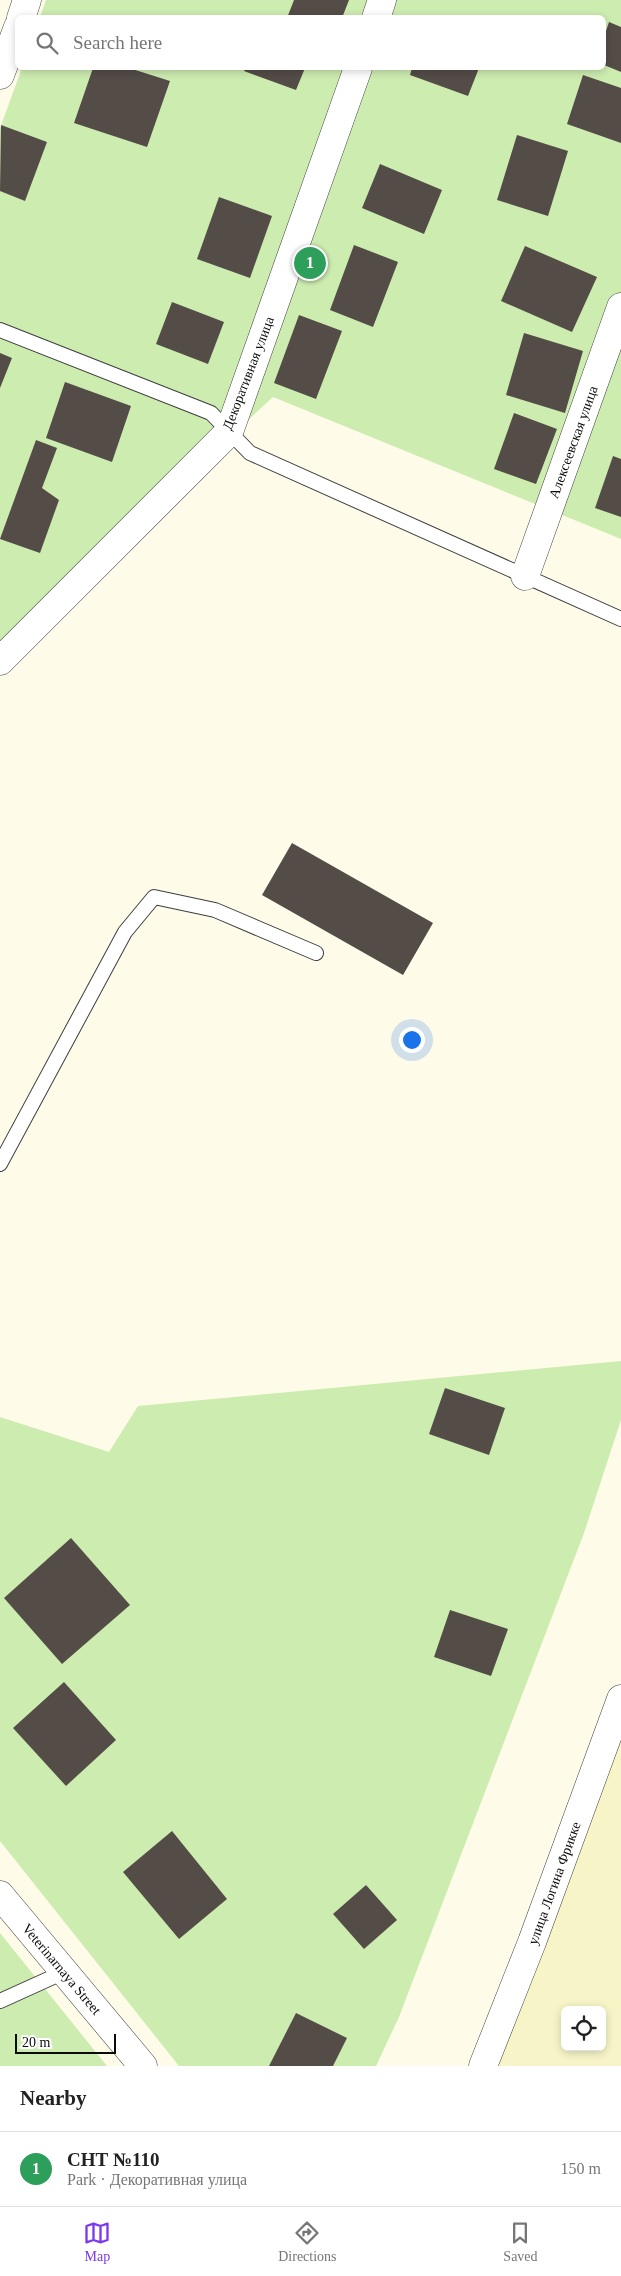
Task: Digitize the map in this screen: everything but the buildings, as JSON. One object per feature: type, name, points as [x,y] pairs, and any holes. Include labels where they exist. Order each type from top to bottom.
[{"type":"street","points":[[22,15],[27,0]]},
{"type":"street","points":[[377,15],[382,0]]},
{"type":"street","points":[[0,75],[15,34]]},
{"type":"street","name":"Декоративная улица","points":[[0,661],[229,432],[357,70]]},
{"type":"street","name":"Алексеевская улица","points":[[524,576],[621,307]]},
{"type":"street","name":"улица Логина Фрикке","points":[[483,2066],[532,1942],[621,1699]]},
{"type":"street","name":"Veterinarnaya Street","points":[[0,1895],[143,2066]]},
{"type":"lane","points":[[0,330],[211,413],[250,454],[621,620]]},
{"type":"lane","points":[[0,1164],[125,932],[154,897],[215,910],[316,953]]},
{"type":"lane","points":[[0,2001],[64,1972]]},
{"type":"shaded area","points":[[621,1733],[621,2066],[493,2066]]},
{"type":"green space","points":[[46,0],[621,0],[621,539],[273,397],[0,649],[0,128],[21,70],[606,70],[606,15],[41,15]]},
{"type":"green space","points":[[621,1361],[621,1420],[584,1533],[399,2017],[376,2066],[179,2066],[0,1841],[0,1417],[109,1452],[138,1406]]},
{"type":"green space","points":[[0,1933],[107,2066],[0,2066]]},
{"type":"place","name":"СНТ №110","points":[[310,263]]}]
